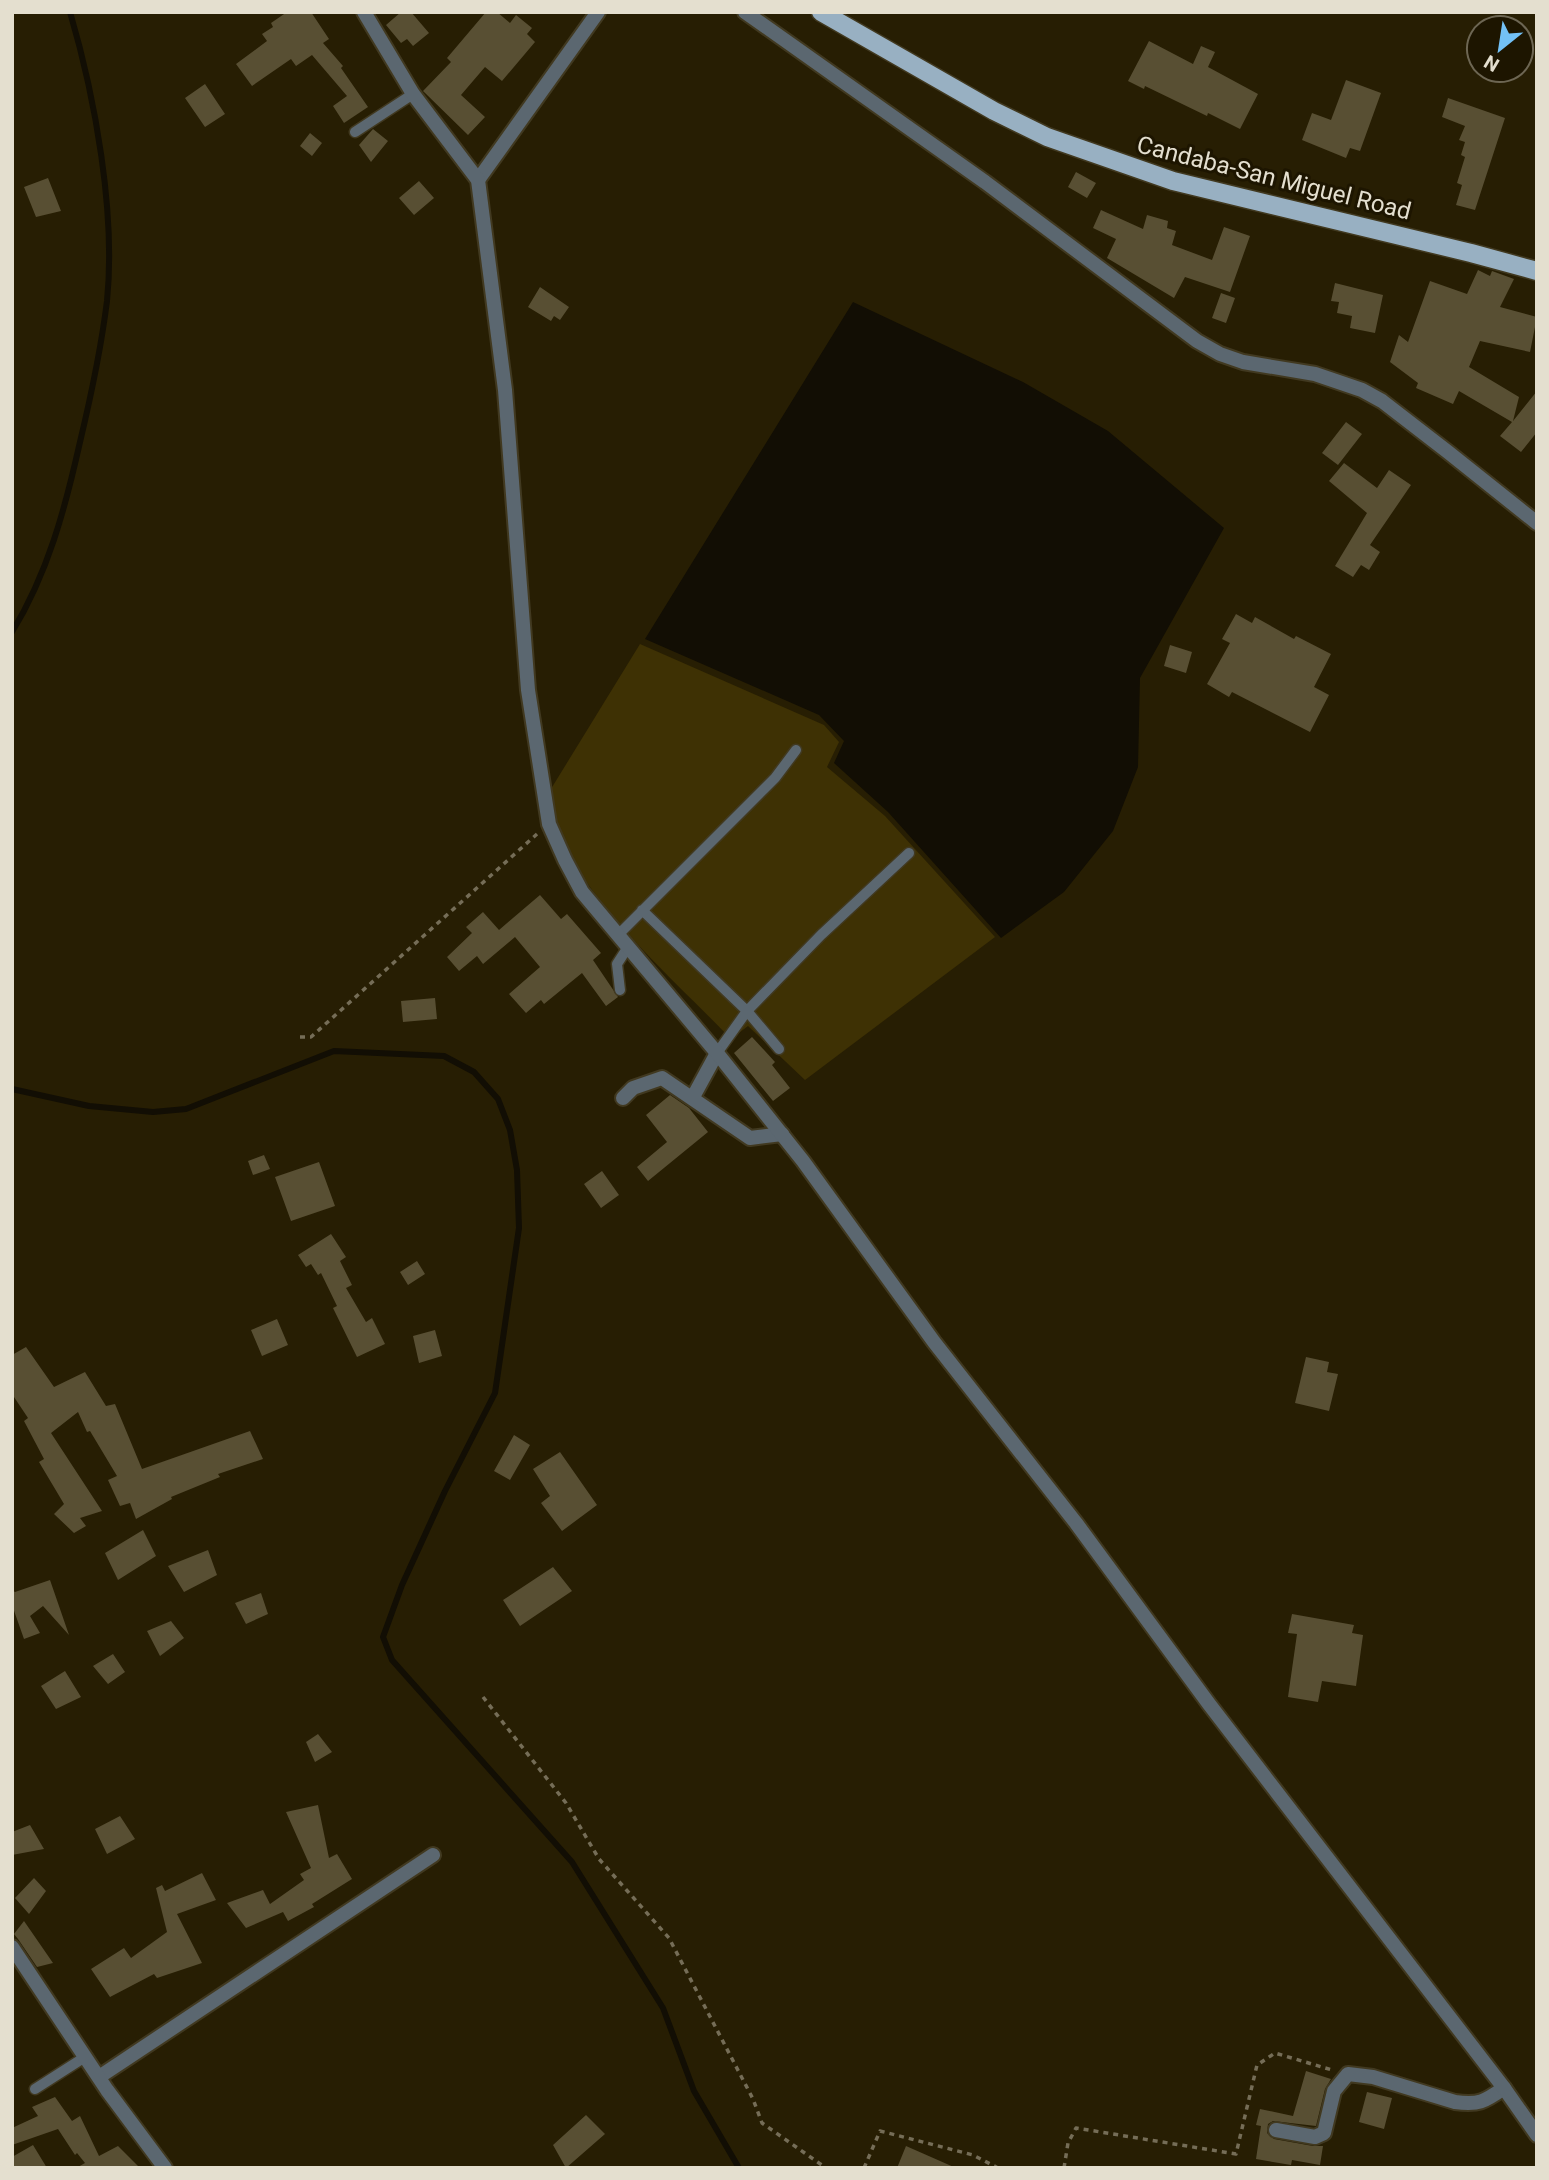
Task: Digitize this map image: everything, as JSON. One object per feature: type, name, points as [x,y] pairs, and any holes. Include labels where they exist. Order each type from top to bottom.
[{"type":"main road","name":"Candaba-San Miguel Road","points":[[821,12],[1047,137],[1173,181],[1537,271]]},
{"type":"street","points":[[364,12],[413,94],[478,180],[505,390],[528,690],[549,824],[582,892],[782,1134],[934,1342],[1076,1523],[1209,1704],[1504,2088],[1537,2135]]},
{"type":"street","points":[[478,180],[598,12]]},
{"type":"street","points":[[745,12],[985,182],[1196,341],[1243,362],[1315,374],[1362,390],[1382,401],[1415,426],[1537,523]]},
{"type":"street","points":[[693,1097],[717,1053]]},
{"type":"street","points":[[623,1098],[633,1088],[662,1078],[750,1138],[782,1134]]},
{"type":"street","points":[[99,2077],[433,1855]]},
{"type":"street","points":[[12,1947],[85,2057],[165,2168]]},
{"type":"street","points":[[1276,2130],[1315,2137],[1324,2133],[1334,2091],[1348,2074],[1373,2077],[1468,2104],[1486,2101],[1504,2088]]},
{"type":"lane","points":[[355,132],[413,94]]},
{"type":"lane","points":[[618,935],[775,778],[796,750]]},
{"type":"lane","points":[[717,1053],[747,1010],[821,935],[909,853]]},
{"type":"lane","points":[[642,910],[747,1010],[779,1049]]},
{"type":"lane","points":[[620,990],[618,964],[628,947]]},
{"type":"lane","points":[[35,2089],[85,2057]]},
{"type":"path","points":[[300,1037],[311,1037],[549,824]]},
{"type":"path","points":[[483,1697],[566,1803],[599,1859],[669,1938],[753,2099],[762,2123],[825,2168]]},
{"type":"path","points":[[1064,2168],[1068,2143],[1076,2128],[1236,2154],[1257,2065],[1275,2053],[1348,2074]]},
{"type":"path","points":[[864,2168],[880,2131],[973,2155],[998,2168]]},
{"type":"shaded area","points":[[853,302],[1023,382],[1108,431],[1224,528],[1140,678],[1138,767],[1113,831],[1064,892],[1001,938],[888,812],[834,763],[844,741],[819,715],[645,639]]},
{"type":"shaded area","points":[[640,644],[824,725],[839,742],[827,767],[885,816],[995,937],[805,1080],[748,1026],[731,1039],[655,962],[618,923],[585,880],[567,850],[554,819],[546,797]]},
{"type":"building","points":[[287,12],[311,12],[329,39],[323,43],[343,66],[341,68],[368,107],[344,123],[333,106],[347,96],[312,55],[296,66],[291,59],[252,86],[236,64],[267,41],[262,34],[273,27],[271,23]]},
{"type":"building","points":[[401,12],[411,12],[429,33],[413,46],[407,39],[401,43],[386,25]]},
{"type":"building","points":[[486,12],[497,12],[510,23],[516,15],[532,28],[527,34],[535,42],[502,81],[485,67],[461,95],[485,117],[468,135],[423,91],[451,62],[447,58]]},
{"type":"building","points":[[1149,41],[1193,64],[1201,46],[1215,52],[1208,67],[1258,94],[1240,129],[1145,86],[1144,89],[1128,81]]},
{"type":"building","points":[[1346,80],[1381,93],[1360,151],[1350,148],[1346,158],[1302,140],[1312,113],[1331,120]]},
{"type":"building","points":[[205,84],[225,114],[205,127],[185,98]]},
{"type":"building","points":[[1448,98],[1505,118],[1475,210],[1456,205],[1462,185],[1457,183],[1465,157],[1461,155],[1465,142],[1459,140],[1465,126],[1442,117]]},
{"type":"building","points":[[373,129],[388,141],[371,162],[359,145]]},
{"type":"building","points":[[310,133],[322,143],[312,156],[300,146]]},
{"type":"building","points":[[1076,172],[1096,183],[1087,198],[1068,187]]},
{"type":"building","points":[[48,178],[61,211],[36,217],[24,187]]},
{"type":"building","points":[[419,181],[434,198],[414,215],[399,198]]},
{"type":"building","points":[[1101,210],[1143,229],[1147,215],[1168,221],[1167,228],[1176,231],[1172,245],[1212,260],[1224,227],[1250,236],[1230,292],[1185,277],[1174,298],[1107,258],[1116,239],[1093,228]]},
{"type":"building","points":[[1478,270],[1490,276],[1492,271],[1514,279],[1500,307],[1537,317],[1530,352],[1480,341],[1469,367],[1519,397],[1513,421],[1537,391],[1537,432],[1521,452],[1500,436],[1512,422],[1459,391],[1453,404],[1416,388],[1418,383],[1390,362],[1399,335],[1408,342],[1430,281],[1467,294]]},
{"type":"building","points":[[1335,283],[1383,295],[1375,333],[1350,328],[1352,316],[1337,313],[1339,302],[1331,301]]},
{"type":"building","points":[[540,287],[569,307],[560,320],[554,316],[551,321],[528,307]]},
{"type":"building","points":[[1221,293],[1235,298],[1226,323],[1212,318]]},
{"type":"building","points":[[1346,422],[1362,434],[1338,465],[1322,453]]},
{"type":"building","points":[[1344,463],[1377,488],[1389,470],[1411,485],[1370,545],[1380,552],[1369,570],[1361,565],[1353,577],[1335,566],[1367,513],[1329,481]]},
{"type":"building","points":[[1236,614],[1252,623],[1255,617],[1294,639],[1296,636],[1331,654],[1314,687],[1329,695],[1310,732],[1232,692],[1229,697],[1207,684],[1230,643],[1222,639]]},
{"type":"building","points":[[1170,645],[1192,652],[1186,673],[1164,666]]},
{"type":"building","points":[[540,895],[561,919],[567,914],[601,953],[593,960],[618,997],[606,1006],[582,973],[544,1004],[541,1000],[526,1013],[509,994],[540,967],[515,937],[483,964],[477,956],[459,971],[447,957],[472,933],[466,927],[483,912],[499,930]]},
{"type":"building","points":[[435,998],[437,1019],[403,1022],[401,1001]]},
{"type":"building","points":[[752,1037],[775,1062],[772,1065],[790,1088],[773,1101],[734,1053]]},
{"type":"building","points":[[670,1095],[689,1108],[708,1132],[648,1181],[637,1167],[667,1142],[646,1115]]},
{"type":"building","points":[[264,1155],[270,1169],[253,1175],[248,1161]]},
{"type":"building","points":[[319,1162],[335,1206],[291,1221],[275,1177]]},
{"type":"building","points":[[602,1171],[619,1195],[601,1208],[584,1184]]},
{"type":"building","points":[[331,1234],[346,1257],[340,1261],[352,1285],[346,1288],[366,1322],[372,1318],[385,1344],[357,1357],[333,1308],[337,1306],[321,1273],[318,1275],[311,1264],[306,1267],[298,1255]]},
{"type":"building","points":[[417,1261],[425,1274],[408,1285],[400,1272]]},
{"type":"building","points":[[277,1319],[288,1345],[262,1356],[251,1330]]},
{"type":"building","points":[[435,1330],[442,1356],[419,1363],[413,1336]]},
{"type":"building","points":[[26,1347],[54,1387],[85,1372],[106,1406],[115,1404],[142,1469],[250,1431],[263,1459],[218,1474],[220,1477],[171,1497],[172,1499],[136,1519],[130,1503],[120,1506],[108,1480],[117,1476],[90,1431],[87,1432],[78,1412],[51,1433],[102,1511],[80,1518],[86,1526],[74,1533],[54,1514],[64,1504],[39,1462],[44,1459],[24,1421],[28,1418],[12,1394],[12,1355]]},
{"type":"building","points":[[1306,1357],[1329,1362],[1327,1372],[1338,1374],[1329,1411],[1295,1403]]},
{"type":"building","points":[[514,1435],[530,1445],[510,1480],[494,1471]]},
{"type":"building","points":[[560,1452],[597,1505],[562,1531],[541,1503],[550,1496],[533,1469]]},
{"type":"building","points":[[143,1530],[156,1556],[118,1580],[105,1553]]},
{"type":"building","points":[[208,1550],[217,1575],[184,1592],[168,1566]]},
{"type":"building","points":[[553,1567],[572,1591],[520,1626],[503,1600]]},
{"type":"building","points":[[50,1580],[69,1635],[43,1606],[30,1616],[40,1633],[24,1639],[12,1605],[12,1590],[15,1592]]},
{"type":"building","points":[[261,1593],[268,1614],[246,1624],[235,1603]]},
{"type":"building","points":[[1292,1614],[1354,1625],[1352,1633],[1363,1635],[1356,1686],[1322,1681],[1318,1702],[1288,1697],[1297,1634],[1288,1633]]},
{"type":"building","points":[[171,1621],[184,1638],[160,1656],[147,1631]]},
{"type":"building","points":[[113,1654],[125,1672],[108,1684],[93,1666]]},
{"type":"building","points":[[65,1671],[81,1697],[56,1709],[41,1686]]},
{"type":"building","points":[[318,1734],[332,1752],[315,1762],[306,1742]]},
{"type":"building","points":[[318,1805],[329,1858],[337,1854],[352,1879],[312,1904],[314,1907],[288,1921],[283,1912],[246,1928],[227,1903],[263,1890],[270,1904],[304,1880],[300,1874],[311,1868],[286,1812]]},
{"type":"building","points":[[120,1816],[135,1839],[107,1854],[95,1829]]},
{"type":"building","points":[[30,1825],[44,1849],[12,1855],[12,1832]]},
{"type":"building","points":[[202,1873],[216,1900],[177,1914],[202,1963],[157,1978],[154,1974],[110,1997],[91,1969],[124,1948],[131,1958],[167,1932],[156,1888],[162,1885],[165,1891]]},
{"type":"building","points":[[34,1878],[46,1891],[29,1914],[15,1898]]},
{"type":"building","points":[[24,1921],[53,1963],[37,1967],[14,1934]]},
{"type":"building","points":[[1306,2071],[1331,2079],[1325,2089],[1316,2126],[1273,2121],[1268,2124],[1267,2133],[1274,2139],[1323,2146],[1320,2165],[1292,2160],[1291,2165],[1256,2159],[1261,2126],[1256,2125],[1260,2109],[1293,2116]]},
{"type":"building","points":[[1367,2092],[1392,2098],[1384,2129],[1359,2122]]},
{"type":"building","points":[[55,2097],[72,2121],[80,2116],[99,2156],[118,2146],[140,2168],[76,2168],[85,2163],[77,2153],[75,2155],[58,2129],[12,2145],[12,2128],[38,2116],[32,2107]]},
{"type":"building","points":[[586,2115],[605,2134],[566,2168],[553,2145]]},
{"type":"building","points":[[33,2145],[47,2168],[12,2168],[12,2157]]},
{"type":"building","points":[[906,2146],[956,2168],[897,2168]]},
{"type":"waterway","points":[[12,632],[36,587],[61,516],[92,390],[107,301],[109,231],[106,193],[88,81],[70,12]]},
{"type":"waterway","points":[[12,1089],[89,1106],[153,1112],[186,1109],[334,1051],[444,1056],[474,1072],[498,1099],[510,1130],[517,1170],[519,1228],[495,1393],[445,1491],[402,1585],[383,1637],[392,1660],[572,1862],[663,2008],[694,2091],[739,2168]]}]
